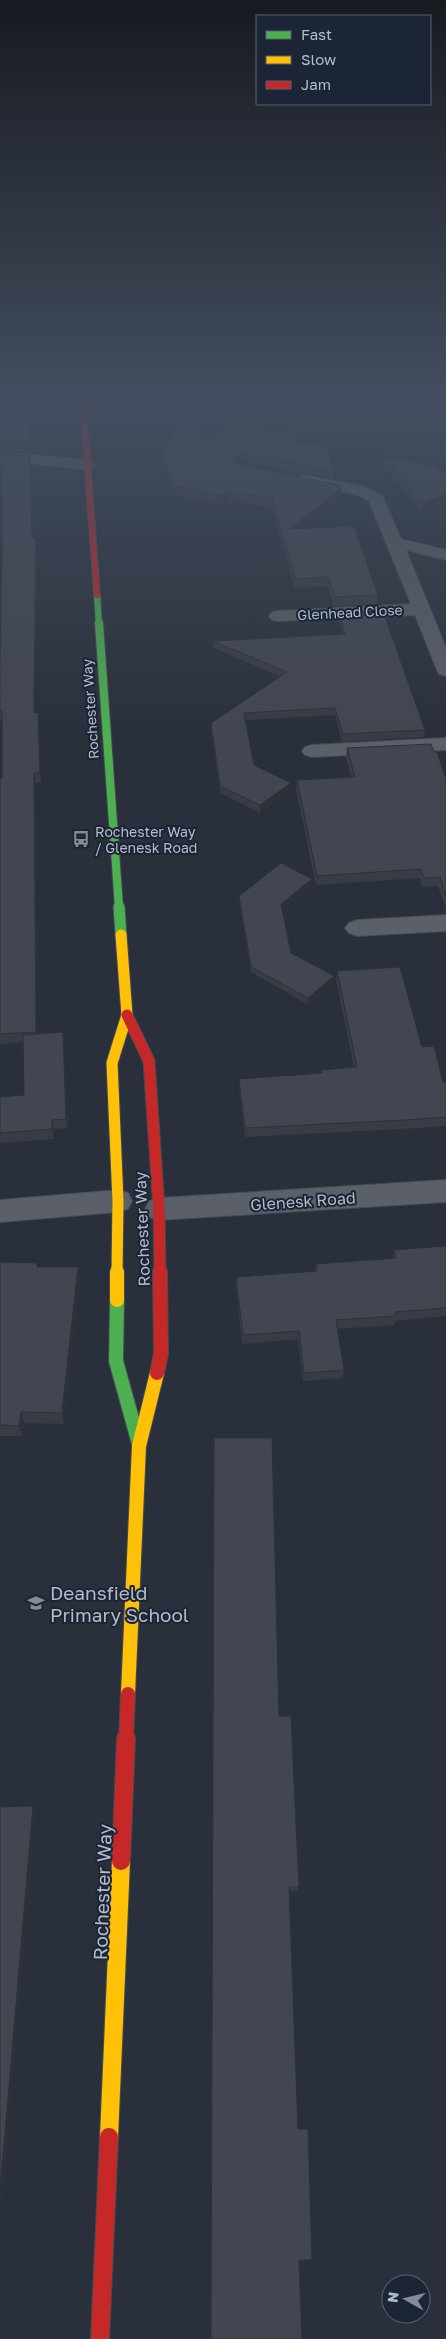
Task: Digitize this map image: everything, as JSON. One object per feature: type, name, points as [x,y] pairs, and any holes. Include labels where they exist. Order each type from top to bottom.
[{"type":"street","name":"Rochester Way","points":[[91,511],[127,1014],[149,1061],[159,1209],[161,1354],[139,1446],[100,2339]]},
{"type":"street","points":[[382,511],[446,670]]},
{"type":"street","points":[[395,543],[446,555]]},
{"type":"street","name":"Glenhead Close","points":[[278,616],[421,609]]},
{"type":"street","points":[[312,751],[446,744]]},
{"type":"street","points":[[357,928],[446,923]]},
{"type":"street","name":"Rochester Way","points":[[127,1014],[112,1063],[118,1201],[116,1361],[139,1446]]},
{"type":"street","name":"Glenesk Road","points":[[159,1209],[446,1191]]},
{"type":"street","points":[[0,1212],[118,1201]]},
{"type":"building","points":[[3,511],[31,511],[32,538],[36,538],[34,713],[38,712],[40,772],[34,773],[36,1032],[0,1034],[0,779],[2,778],[2,711],[0,711]]},
{"type":"building","points":[[276,511],[312,511],[289,529],[354,526],[378,595],[335,597],[328,577],[296,579]]},
{"type":"building","points":[[383,611],[425,730],[343,734],[335,708],[244,713],[254,765],[291,783],[260,805],[220,786],[211,723],[287,672],[213,641],[345,634],[339,613]]},
{"type":"building","points":[[431,744],[434,752],[437,752],[446,779],[446,896],[440,877],[424,878],[421,869],[317,876],[297,780],[355,777],[347,748]]},
{"type":"building","points":[[281,863],[312,879],[281,904],[291,953],[334,976],[308,998],[251,967],[239,896]]},
{"type":"building","points":[[400,967],[422,1047],[434,1046],[443,1082],[446,1082],[446,1117],[245,1128],[239,1079],[322,1073],[322,1070],[357,1067],[337,971]]},
{"type":"building","points":[[63,1032],[66,1119],[52,1120],[52,1129],[0,1133],[0,1097],[24,1095],[23,1035]]},
{"type":"building","points":[[446,1246],[446,1308],[395,1312],[395,1316],[336,1320],[344,1370],[304,1373],[299,1331],[243,1335],[236,1277],[317,1271],[316,1264],[396,1258],[394,1250]]},
{"type":"building","points":[[0,1262],[37,1263],[37,1267],[78,1267],[62,1413],[21,1412],[19,1426],[0,1425]]},
{"type":"building","points":[[214,1438],[272,1438],[279,1716],[291,1716],[299,1887],[289,1887],[298,2129],[308,2129],[312,2260],[299,2260],[302,2339],[211,2339]]},
{"type":"building","points":[[33,1806],[0,2192],[0,1807]]},
{"type":"traffic: fast","points":[[97,595],[121,935]]},
{"type":"traffic: fast","points":[[117,1300],[116,1361],[139,1444]]},
{"type":"traffic: slow","points":[[117,1300],[118,1201],[112,1063],[127,1015],[121,935]]},
{"type":"traffic: slow","points":[[128,1694],[139,1446],[157,1373]]},
{"type":"traffic: slow","points":[[109,2137],[121,1861]]},
{"type":"traffic: jam","points":[[91,511],[97,595]]},
{"type":"traffic: jam","points":[[127,1015],[149,1061],[159,1209],[161,1354],[157,1373]]},
{"type":"traffic: jam","points":[[121,1861],[128,1694]]},
{"type":"traffic: jam","points":[[100,2339],[109,2137]]},
{"type":"place","name":"Rochester Way / Glenesk Road","points":[[81,839]]},
{"type":"place","name":"Deansfield Primary School","points":[[36,1603]]}]
